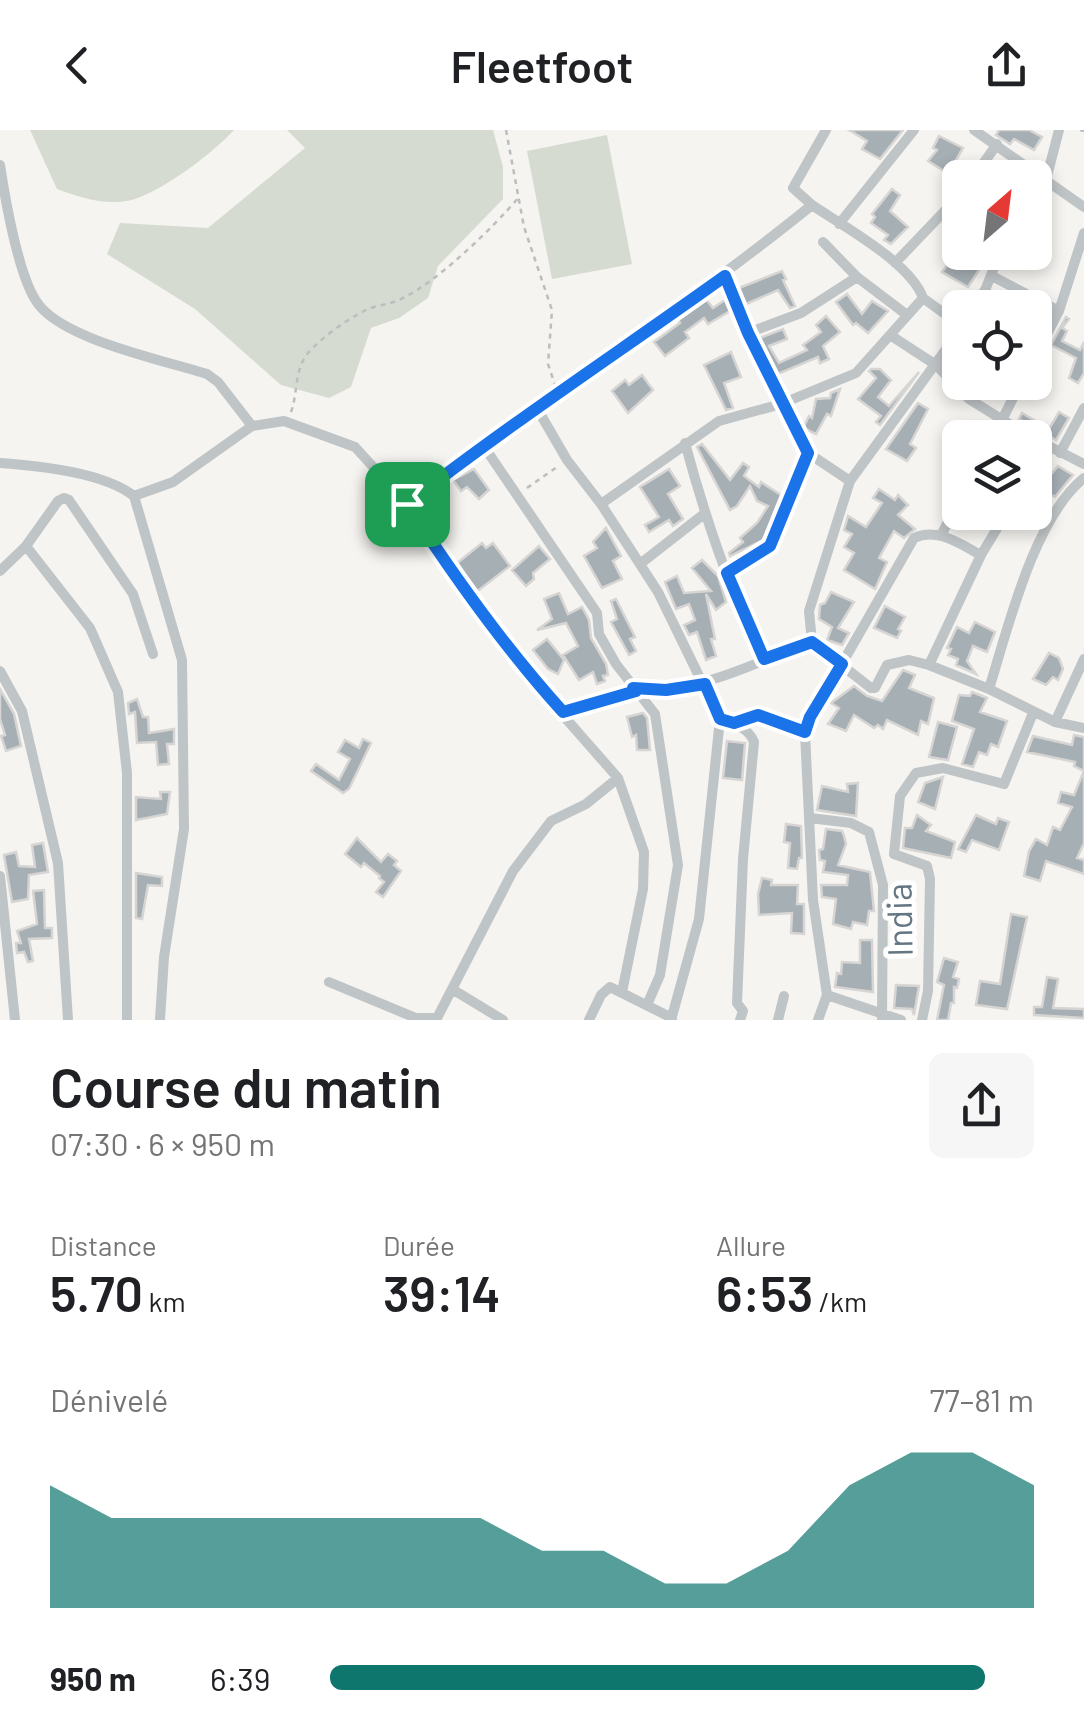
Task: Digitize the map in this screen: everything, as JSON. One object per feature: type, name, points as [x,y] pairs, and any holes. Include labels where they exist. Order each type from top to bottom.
[{"type":"street","points":[[826,130],[793,188],[896,264],[923,298],[942,313]]},
{"type":"street","points":[[839,224],[914,130]]},
{"type":"street","points":[[1051,160],[1059,130]]},
{"type":"street","points":[[981,132],[1014,160]]},
{"type":"street","points":[[986,160],[997,144]]},
{"type":"street","points":[[0,165],[18,248],[38,305],[67,328],[213,377],[252,426]]},
{"type":"street","points":[[1052,184],[1084,207]]},
{"type":"street","points":[[407,504],[483,445],[725,276],[812,205]]},
{"type":"street","points":[[896,264],[942,214]]},
{"type":"street","points":[[1052,324],[1084,233]]},
{"type":"street","points":[[823,242],[856,277],[908,315]]},
{"type":"street","points":[[984,290],[994,270]]},
{"type":"street","points":[[725,276],[748,333],[808,453],[850,481]]},
{"type":"street","points":[[992,276],[1059,311]]},
{"type":"street","points":[[748,333],[801,313],[856,277]]},
{"type":"street","points":[[600,504],[719,420],[782,404],[856,373],[923,298]]},
{"type":"street","points":[[890,335],[936,365],[969,399],[1002,420],[1013,400]]},
{"type":"street","points":[[942,356],[850,481],[809,610],[812,642],[873,689],[887,666],[909,660],[989,690],[1033,714],[1084,728]]},
{"type":"street","points":[[1052,453],[1084,408]]},
{"type":"street","points":[[538,410],[567,460],[658,592],[720,719],[699,919],[672,1019],[610,988],[589,1020]]},
{"type":"street","points":[[134,496],[173,482],[252,426],[288,422],[359,449],[407,504],[473,605],[512,656],[618,778],[644,852],[643,889],[622,992]]},
{"type":"street","points":[[685,443],[704,514],[764,659]]},
{"type":"street","points":[[483,445],[597,613],[599,634],[655,714],[678,865],[660,975],[647,1005]]},
{"type":"street","points":[[1052,448],[1084,464]]},
{"type":"street","points":[[727,573],[770,546],[808,453]]},
{"type":"street","points":[[0,463],[41,467],[116,484],[134,496],[182,660],[184,829],[164,956],[160,1020]]},
{"type":"street","points":[[989,690],[1030,564],[1062,498],[1084,478]]},
{"type":"street","points":[[0,572],[26,546],[58,501],[69,500],[133,594],[153,654]]},
{"type":"street","points":[[640,564],[704,514]]},
{"type":"street","points":[[941,535],[944,530]]},
{"type":"street","points":[[929,666],[980,555],[996,530]]},
{"type":"street","points":[[818,1020],[827,995],[814,900],[805,732],[810,717],[914,538],[920,534],[941,535],[980,555]]},
{"type":"street","points":[[26,546],[90,628],[118,692],[127,773],[127,1020]]},
{"type":"street","points":[[634,689],[666,690],[705,684],[812,642]]},
{"type":"street","points":[[1055,722],[1084,659]]},
{"type":"street","points":[[0,671],[22,710],[58,862],[68,1020]]},
{"type":"street","name":"India","points":[[922,1020],[928,991],[930,879],[927,866],[894,854],[900,796],[916,773],[943,768],[1004,784],[1033,714]]},
{"type":"street","points":[[734,723],[758,715],[805,732]]},
{"type":"street","points":[[720,719],[751,734],[754,742],[743,859],[737,1003],[743,1011],[740,1020]]},
{"type":"street","points":[[329,982],[416,1018],[436,1019],[510,876],[551,821],[586,804],[618,778]]},
{"type":"street","points":[[810,818],[851,823],[869,832],[883,885],[883,1016]]},
{"type":"street","points":[[0,876],[15,1020]]},
{"type":"street","points":[[452,990],[503,1020]]},
{"type":"street","points":[[827,995],[901,1020]]},
{"type":"street","points":[[778,1020],[784,996]]},
{"type":"path","points":[[506,130],[524,227],[552,310],[548,364],[558,396]]},
{"type":"path","points":[[288,422],[297,394],[296,380],[306,354],[364,310],[399,301],[420,289],[519,197]]},
{"type":"path","points":[[518,495],[567,460]]},
{"type":"path","points":[[563,712],[634,689]]},
{"type":"shaded area","points":[[30,130],[234,130],[174,179],[135,199],[106,202],[57,189]]},
{"type":"shaded area","points":[[287,130],[493,130],[503,167],[503,199],[438,266],[428,298],[399,318],[371,328],[351,387],[329,398],[281,385],[195,309],[107,254],[120,223],[208,228],[305,148]]},
{"type":"shaded area","points":[[607,135],[632,264],[552,279],[527,151]]},
{"type":"building","points":[[849,130],[903,130],[880,159],[862,149],[867,141]]},
{"type":"building","points":[[999,130],[1029,130],[1042,137],[1034,150],[1014,139],[1010,144],[996,135]]},
{"type":"building","points":[[939,136],[963,148],[956,160],[942,160],[942,170],[928,161],[937,150],[933,148]]},
{"type":"building","points":[[892,189],[900,195],[890,211],[908,227],[891,244],[884,240],[888,235],[871,223],[875,217],[872,214]]},
{"type":"building","points":[[944,270],[979,270],[968,287]]},
{"type":"building","points":[[782,271],[795,306],[790,308],[778,290],[746,304],[739,288]]},
{"type":"building","points":[[847,294],[862,314],[872,301],[888,311],[868,333],[856,323],[853,325],[836,302]]},
{"type":"building","points":[[705,298],[713,308],[725,300],[730,311],[708,324],[704,318],[685,332],[689,338],[665,356],[654,342],[680,323],[677,318]]},
{"type":"building","points":[[826,316],[840,332],[823,346],[829,359],[820,363],[818,357],[778,374],[760,338],[783,329],[787,339],[769,346],[779,363],[807,350],[803,345],[821,332],[816,325]]},
{"type":"building","points":[[1066,317],[1069,319],[1062,328],[1067,331],[1062,341],[1080,350],[1084,342],[1084,373],[1078,383],[1069,378],[1076,358],[1052,343]]},
{"type":"building","points":[[731,352],[741,377],[724,383],[733,408],[726,410],[704,365]]},
{"type":"building","points":[[871,369],[880,369],[891,380],[878,397],[889,406],[919,372],[880,425],[876,422],[881,416],[858,399],[876,378]]},
{"type":"building","points":[[642,375],[653,390],[628,413],[612,391],[625,380],[629,385]]},
{"type":"building","points":[[840,389],[831,416],[827,414],[816,434],[806,429],[816,399],[830,398],[831,393]]},
{"type":"building","points":[[918,403],[928,409],[910,444],[916,448],[907,461],[886,449]]},
{"type":"building","points":[[1059,412],[1069,418],[1056,440],[1052,438],[1052,424]]},
{"type":"building","points":[[702,444],[730,480],[743,463],[749,467],[744,476],[781,495],[763,540],[730,556],[768,506],[757,501],[750,486],[730,510],[697,447]]},
{"type":"building","points":[[1058,466],[1073,475],[1055,497],[1052,495],[1052,473]]},
{"type":"building","points":[[474,469],[489,490],[479,499],[467,487],[461,491],[453,480]]},
{"type":"building","points":[[669,469],[680,486],[668,494],[683,519],[673,526],[669,520],[649,532],[645,525],[659,517],[640,487]]},
{"type":"building","points":[[879,489],[895,500],[898,495],[908,505],[898,515],[915,529],[904,538],[894,531],[879,558],[887,562],[875,589],[844,570],[854,553],[844,547],[852,534],[844,530],[848,516],[866,527],[882,503],[873,498]]},
{"type":"building","points":[[606,528],[621,556],[613,561],[622,579],[602,588],[584,556],[597,548],[593,542]]},
{"type":"building","points":[[482,543],[486,548],[493,543],[510,566],[475,593],[456,564]]},
{"type":"building","points":[[539,546],[550,559],[533,573],[534,579],[526,586],[512,570]]},
{"type":"building","points":[[702,560],[718,576],[726,602],[716,610],[706,594],[716,656],[706,660],[697,632],[689,635],[684,625],[695,620],[689,604],[676,609],[665,582],[677,576],[684,593],[711,591],[692,568]]},
{"type":"building","points":[[831,592],[854,602],[838,628],[849,633],[842,645],[827,640],[832,627],[819,619],[820,605]]},
{"type":"building","points":[[559,593],[568,614],[582,607],[589,620],[591,638],[606,664],[605,681],[597,684],[593,672],[579,680],[563,655],[578,646],[566,623],[537,630],[552,619],[544,599]]},
{"type":"building","points":[[616,599],[635,637],[630,639],[636,651],[629,655],[611,622],[617,619],[611,601]]},
{"type":"building","points":[[885,606],[905,617],[897,638],[874,628]]},
{"type":"building","points":[[975,622],[995,632],[987,652],[973,646],[967,661],[976,674],[956,665],[958,659],[948,655],[951,649],[947,648],[957,627],[969,633]]},
{"type":"building","points":[[547,639],[564,660],[558,674],[548,669],[533,650]]},
{"type":"building","points":[[1049,653],[1059,658],[1063,669],[1058,680],[1053,677],[1046,685],[1033,679]]},
{"type":"building","points":[[903,670],[915,675],[909,688],[934,698],[928,724],[921,721],[918,735],[887,720],[883,729],[878,725],[874,728],[854,715],[846,731],[828,724],[839,708],[831,703],[854,686],[882,701]]},
{"type":"building","points":[[0,689],[14,714],[21,746],[6,751],[1,736],[5,735],[0,719]]},
{"type":"building","points":[[972,692],[987,698],[980,712],[1007,721],[998,747],[991,744],[987,755],[979,752],[973,767],[962,764],[974,729],[952,721],[959,695],[970,696]]},
{"type":"building","points":[[137,699],[143,717],[148,717],[149,733],[174,729],[174,744],[167,744],[169,764],[158,765],[156,742],[137,743],[135,712],[129,714],[128,703]]},
{"type":"building","points":[[643,713],[647,718],[650,750],[637,750],[636,735],[632,737],[627,717]]},
{"type":"building","points":[[938,722],[957,727],[948,760],[929,757]]},
{"type":"building","points":[[1074,735],[1084,737],[1084,771],[1074,766],[1075,762],[1027,752],[1033,736],[1072,745]]},
{"type":"building","points":[[363,739],[371,743],[349,789],[343,793],[311,771],[316,764],[339,780],[350,759],[338,752],[345,740],[359,748]]},
{"type":"building","points":[[727,741],[745,743],[742,780],[723,778]]},
{"type":"building","points":[[1084,771],[1084,843],[1077,858],[1084,860],[1084,874],[1046,861],[1040,881],[1024,876],[1036,839],[1047,845],[1053,827],[1060,830],[1072,807],[1058,803],[1061,792],[1074,795]]},
{"type":"building","points":[[943,777],[935,809],[918,802],[925,783]]},
{"type":"building","points":[[858,783],[856,816],[817,810],[822,786],[848,792],[847,784]]},
{"type":"building","points":[[160,792],[170,792],[167,814],[136,820],[136,797],[161,799]]},
{"type":"building","points":[[917,815],[931,825],[926,831],[955,842],[951,858],[903,848],[905,828],[912,828]]},
{"type":"building","points":[[976,815],[996,824],[998,818],[1009,822],[999,850],[972,840],[966,852],[958,849]]},
{"type":"building","points":[[786,824],[801,826],[802,858],[797,869],[788,868],[790,843],[784,842]]},
{"type":"building","points":[[826,829],[842,831],[844,836],[846,844],[838,865],[870,872],[874,911],[869,911],[867,925],[853,922],[851,929],[833,924],[836,899],[822,897],[821,885],[847,885],[848,875],[823,872],[825,861],[820,860],[819,850],[823,849]]},
{"type":"building","points":[[357,838],[381,862],[388,854],[397,861],[394,865],[401,871],[383,897],[376,892],[384,882],[380,876],[345,854]]},
{"type":"building","points":[[43,843],[48,872],[29,875],[28,899],[12,902],[4,855],[16,852],[19,866],[35,867],[32,845]]},
{"type":"building","points":[[136,873],[162,877],[162,886],[148,885],[142,919],[136,918]]},
{"type":"building","points":[[762,878],[772,880],[771,885],[798,885],[797,904],[804,904],[804,934],[791,933],[792,913],[759,915]]},
{"type":"building","points":[[44,890],[45,928],[52,928],[52,938],[29,939],[33,961],[28,962],[24,952],[17,953],[16,943],[21,943],[17,931],[37,924],[33,891]]},
{"type":"building","points":[[1011,914],[1027,917],[1007,1009],[976,1005],[980,981],[1000,984]]},
{"type":"building","points":[[860,940],[872,940],[873,992],[835,987],[842,962],[860,963]]},
{"type":"building","points":[[944,958],[958,962],[953,977],[959,979],[948,1020],[937,1020],[944,985],[937,982]]},
{"type":"building","points":[[1047,977],[1058,979],[1053,1008],[1084,1009],[1084,1018],[1034,1015],[1034,1007],[1042,1007]]},
{"type":"building","points":[[896,985],[919,986],[914,1015],[912,1009],[894,1008]]},
{"type":"route","points":[[725,276],[748,333],[808,453],[770,546],[727,573],[764,659],[812,642],[842,664],[805,732],[758,715],[734,723],[720,719],[705,684],[666,690],[633,688],[636,691],[563,712],[473,605],[407,504],[483,445],[725,276]]}]
